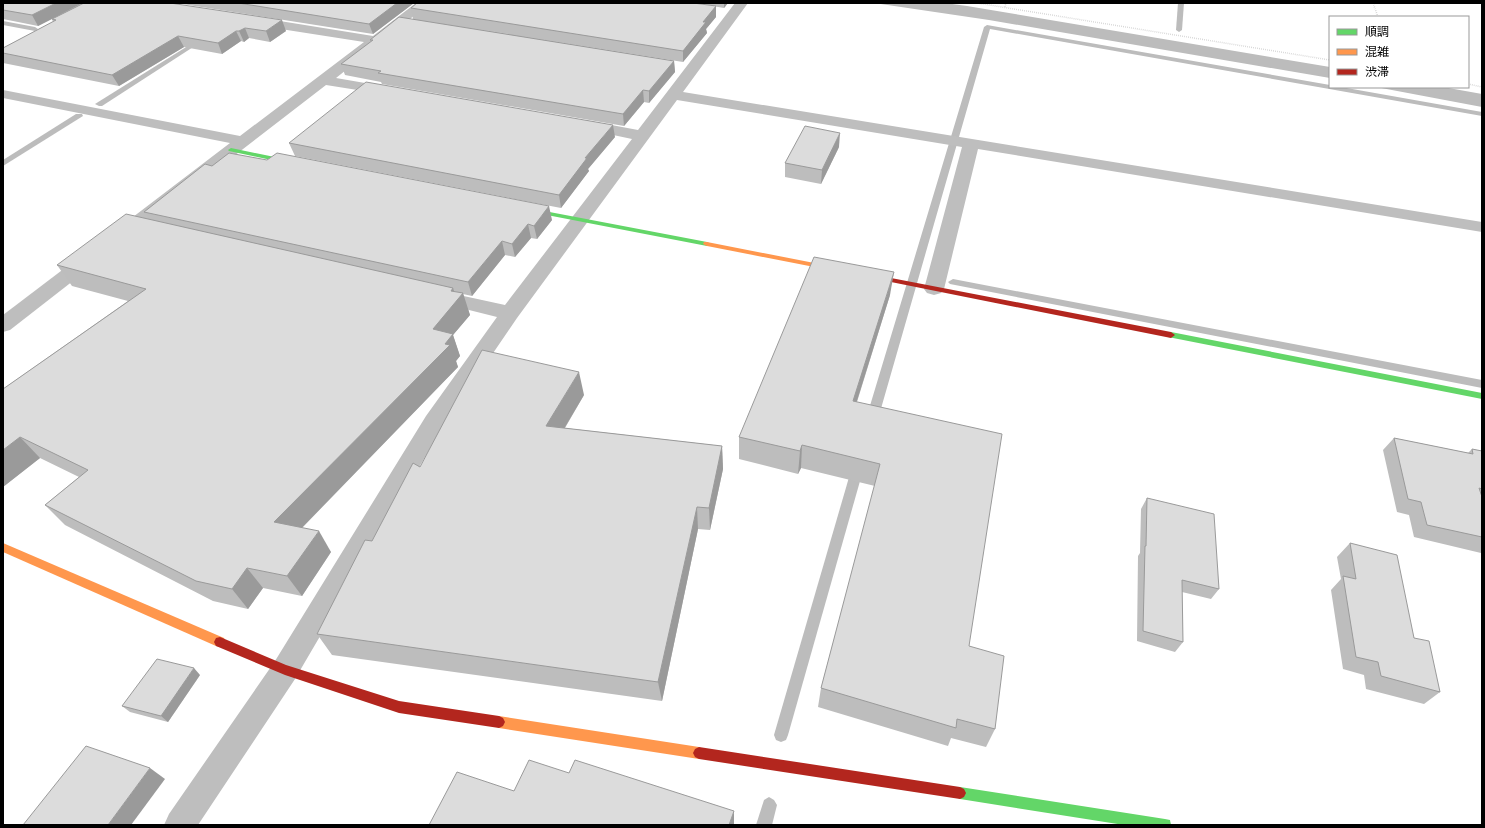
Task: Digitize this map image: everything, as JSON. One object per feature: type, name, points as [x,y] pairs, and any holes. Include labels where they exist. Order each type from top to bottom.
[{"type":"street","points":[[3,325],[424,3]]},
{"type":"street","points":[[719,12],[738,8]]},
{"type":"street","points":[[180,825],[285,670],[434,422],[510,313],[738,8]]},
{"type":"street","points":[[243,19],[375,40]]},
{"type":"street","points":[[398,22],[414,25]]},
{"type":"street","points":[[677,67],[692,69]]},
{"type":"street","points":[[324,80],[402,93]]},
{"type":"street","points":[[3,94],[237,146],[309,166]]},
{"type":"street","points":[[673,95],[1482,227]]},
{"type":"street","points":[[573,123],[643,136]]},
{"type":"street","points":[[928,288],[967,143]]},
{"type":"street","points":[[510,206],[1482,396]]},
{"type":"street","points":[[131,227],[154,232]]},
{"type":"street","points":[[417,292],[510,313]]},
{"type":"street","points":[[3,547],[285,670],[399,707],[1166,825]]},
{"type":"path","points":[[977,3],[1329,60]]},
{"type":"path","points":[[1005,7],[1006,3]]},
{"type":"path","points":[[1373,3],[1378,16]]},
{"type":"path","points":[[1469,84],[1482,87]]},
{"type":"shaded area","points":[[874,3],[945,3],[967,6],[1329,67],[1329,78],[989,20]]},
{"type":"shaded area","points":[[1381,88],[1449,88],[1482,94],[1482,107]]},
{"type":"building","points":[[3,3],[56,3],[32,15],[3,10]]},
{"type":"building","points":[[84,3],[170,3],[282,20],[266,31],[245,28],[236,31],[218,43],[178,36],[112,75],[3,53],[3,48],[56,20],[52,19]]},
{"type":"building","points":[[238,3],[397,3],[369,24]]},
{"type":"building","points":[[417,3],[693,3],[716,6],[703,22],[706,22],[683,51],[411,8]]},
{"type":"building","points":[[399,17],[674,61],[649,91],[643,90],[623,114],[378,73],[381,71],[341,64],[373,40],[370,40]]},
{"type":"building","points":[[366,82],[613,125],[585,158],[587,158],[559,195],[289,143]]},
{"type":"building","points":[[805,126],[840,133],[822,170],[785,163]]},
{"type":"building","points":[[229,153],[267,160],[277,153],[549,206],[534,226],[528,224],[512,244],[502,241],[468,282],[144,212],[205,164],[212,166]]},
{"type":"building","points":[[126,214],[453,288],[451,291],[463,293],[433,329],[453,334],[445,344],[450,345],[274,522],[319,531],[287,576],[247,568],[232,589],[196,581],[45,505],[88,470],[20,437],[3,450],[3,389],[146,289],[57,265]]},
{"type":"building","points":[[814,257],[894,272],[853,401],[1002,434],[969,646],[1004,656],[995,729],[957,719],[956,728],[821,688],[880,464],[802,445],[800,451],[739,437]]},
{"type":"building","points":[[482,350],[579,372],[546,426],[722,446],[709,508],[697,507],[658,682],[317,634],[365,540],[372,541],[413,463],[420,467]]},
{"type":"building","points":[[1394,438],[1473,454],[1472,449],[1482,451],[1482,489],[1479,488],[1482,497],[1482,537],[1427,525],[1421,502],[1408,499]]},
{"type":"building","points":[[1147,498],[1214,514],[1219,589],[1182,580],[1183,642],[1143,631]]},
{"type":"building","points":[[1350,543],[1397,555],[1414,638],[1429,641],[1440,692],[1381,676],[1378,662],[1356,657],[1343,576],[1356,579]]},
{"type":"building","points":[[157,659],[194,668],[161,716],[122,706]]},
{"type":"building","points":[[86,746],[150,768],[108,825],[23,825]]},
{"type":"building","points":[[529,760],[569,773],[575,760],[734,811],[729,825],[429,825],[457,772],[514,791]]},
{"type":"waterway","points":[[1179,30],[1181,3]]},
{"type":"waterway","points":[[3,23],[35,29]]},
{"type":"waterway","points":[[872,419],[987,27],[1329,87]]},
{"type":"waterway","points":[[99,104],[201,40]]},
{"type":"waterway","points":[[1334,88],[1482,114]]},
{"type":"waterway","points":[[3,164],[79,116]]},
{"type":"waterway","points":[[953,282],[1482,384]]},
{"type":"waterway","points":[[781,735],[858,467]]},
{"type":"waterway","points":[[764,825],[769,805]]},
{"type":"traffic: fast","points":[[231,150],[299,164]]},
{"type":"traffic: fast","points":[[521,208],[707,244]]},
{"type":"traffic: fast","points":[[1171,335],[1482,396]]},
{"type":"traffic: fast","points":[[960,793],[1165,825]]},
{"type":"traffic: slow","points":[[707,244],[891,280]]},
{"type":"traffic: slow","points":[[3,547],[220,642]]},
{"type":"traffic: slow","points":[[499,722],[699,753]]},
{"type":"traffic: jam","points":[[891,280],[1171,335]]},
{"type":"traffic: jam","points":[[220,642],[285,670],[399,707],[499,722]]},
{"type":"traffic: jam","points":[[699,753],[960,793]]}]
